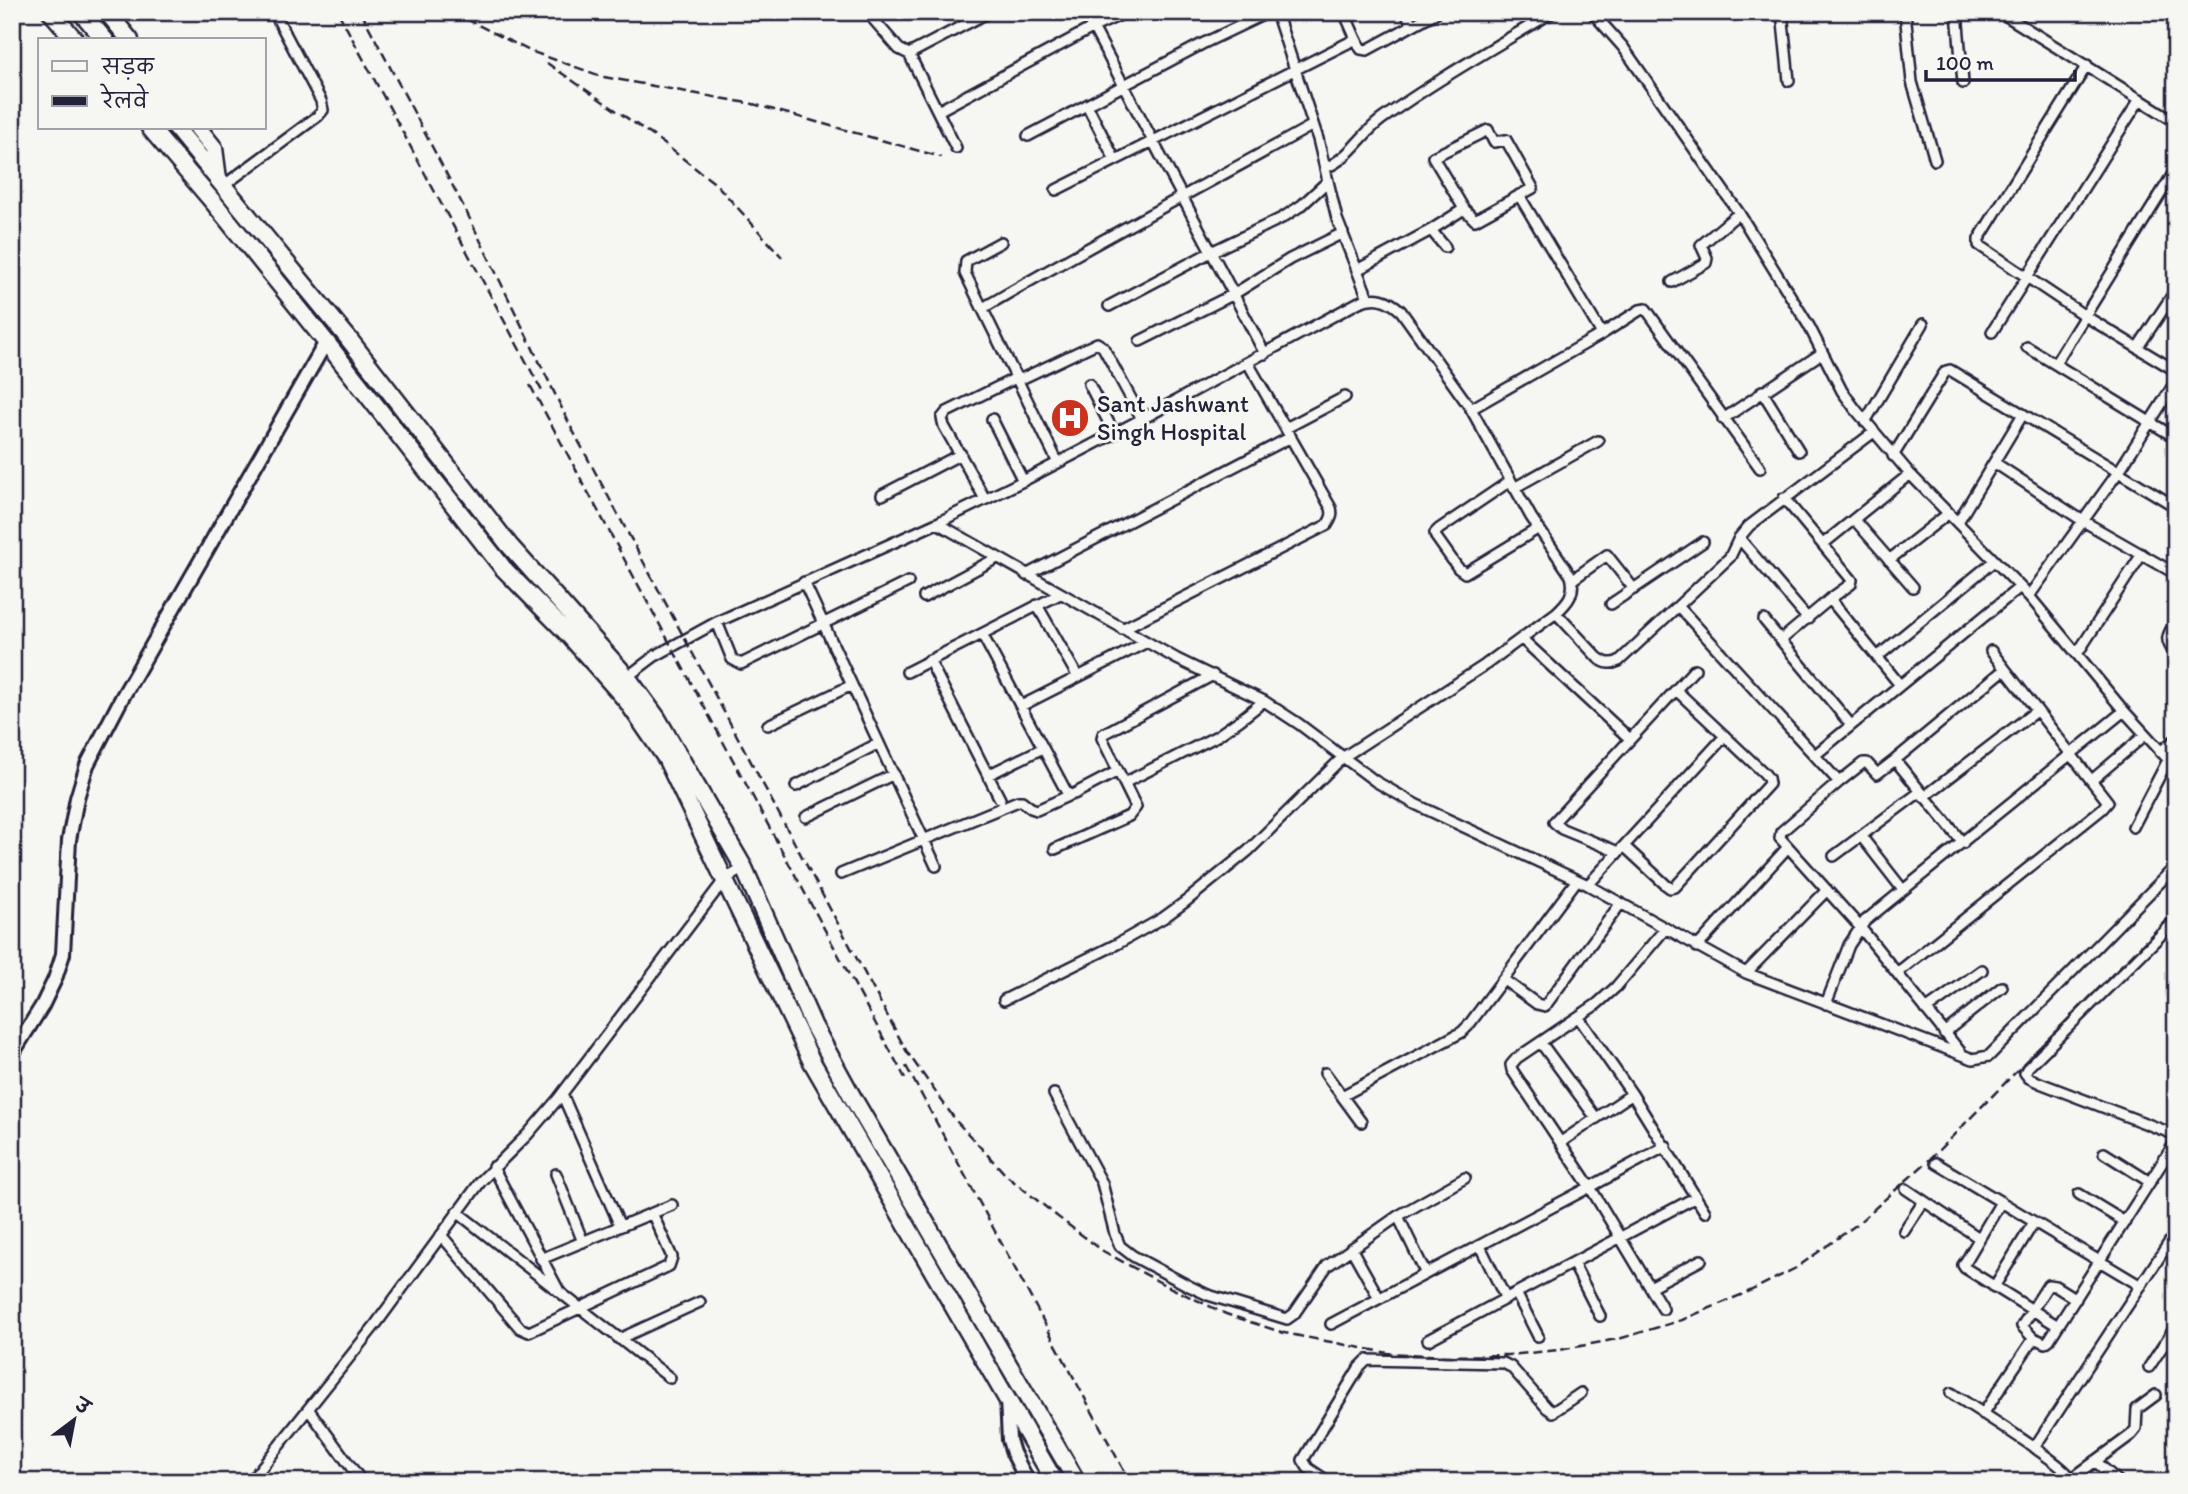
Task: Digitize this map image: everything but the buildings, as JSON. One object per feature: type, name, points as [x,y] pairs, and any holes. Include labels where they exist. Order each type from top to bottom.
[{"type":"highway","points":[[35,12],[54,16],[73,38]]},
{"type":"highway","points":[[81,12],[103,38]]},
{"type":"highway","points":[[107,12],[128,38]]},
{"type":"highway","points":[[152,130],[326,342],[495,559],[628,701],[666,758],[812,1062],[1055,1482]]},
{"type":"highway","points":[[178,130],[348,338],[509,545],[627,677],[657,718],[744,868],[813,1025],[1077,1482]]},
{"type":"highway","points":[[200,130],[214,148],[221,183]]},
{"type":"street","points":[[221,183],[323,110],[321,101],[274,12]]},
{"type":"street","points":[[868,12],[899,49],[908,54],[956,148]]},
{"type":"street","points":[[908,54],[989,12]]},
{"type":"street","points":[[1085,12],[1265,354]]},
{"type":"street","points":[[938,111],[1127,12]]},
{"type":"street","points":[[1028,136],[1269,12]]},
{"type":"street","points":[[1276,12],[1314,125],[1343,233],[1368,298]]},
{"type":"street","points":[[1344,12],[1361,50],[1367,50],[1437,12]]},
{"type":"street","points":[[1406,12],[1412,25]]},
{"type":"street","points":[[1325,169],[1339,162],[1369,129],[1413,97],[1553,12]]},
{"type":"street","points":[[1592,12],[1623,47],[1739,213],[1809,326],[1842,391],[1865,422],[1893,456],[2029,596],[2124,712],[2176,768]]},
{"type":"street","points":[[1782,12],[1789,81]]},
{"type":"street","points":[[1905,12],[1912,82],[1935,160]]},
{"type":"street","points":[[1957,12],[1963,83]]},
{"type":"street","points":[[2000,12],[2176,122]]},
{"type":"street","points":[[1056,190],[1356,39]]},
{"type":"street","points":[[2087,65],[1978,242],[1982,248],[2085,316],[2176,371]]},
{"type":"street","points":[[1992,332],[2140,99]]},
{"type":"street","points":[[1087,105],[1115,160]]},
{"type":"street","points":[[983,308],[1083,250],[1314,125]]},
{"type":"street","points":[[1488,130],[1494,142],[1506,140],[1533,188],[1475,220],[1465,209],[1433,158],[1488,130]]},
{"type":"street","points":[[2055,363],[2176,169]]},
{"type":"street","points":[[1110,306],[1296,209],[1328,181]]},
{"type":"street","points":[[1519,195],[1602,334]]},
{"type":"street","points":[[1357,270],[1465,209]]},
{"type":"street","points":[[1672,282],[1704,264],[1707,260],[1701,245],[1739,213]]},
{"type":"street","points":[[1431,230],[1445,247]]},
{"type":"street","points":[[1140,341],[1234,294],[1308,249],[1343,233]]},
{"type":"street","points":[[1001,242],[970,258],[965,264],[965,273],[1058,463]]},
{"type":"street","points":[[2138,347],[2176,290]]},
{"type":"street","points":[[627,677],[655,656],[717,622],[937,523],[1023,481],[1265,354],[1331,316],[1368,298],[1391,302],[1401,311],[1471,409],[1512,485],[1572,580],[1572,595],[1556,613],[1522,639],[1342,758],[1248,851],[1204,889],[1163,918],[1117,944],[1004,1000]]},
{"type":"street","points":[[1471,409],[1640,310],[1646,309],[1760,468]]},
{"type":"street","points":[[1865,422],[1923,324]]},
{"type":"street","points":[[12,1054],[42,1006],[63,954],[69,840],[87,765],[143,660],[326,342]]},
{"type":"street","points":[[985,499],[942,422],[944,414],[1097,343],[1103,347],[1142,419]]},
{"type":"street","points":[[2027,346],[2176,438]]},
{"type":"street","points":[[1723,419],[1822,353]]},
{"type":"street","points":[[1122,629],[1327,525],[1332,514],[1331,508],[1248,363]]},
{"type":"street","points":[[1893,456],[1946,371],[1956,372],[2176,507]]},
{"type":"street","points":[[2029,596],[2119,471],[2176,381]]},
{"type":"street","points":[[1089,384],[1114,433]]},
{"type":"street","points":[[1762,391],[1798,451]]},
{"type":"street","points":[[1026,575],[1288,433],[1345,397]]},
{"type":"street","points":[[1958,523],[2023,414]]},
{"type":"street","points":[[992,419],[1023,481]]},
{"type":"street","points":[[1556,613],[1598,658],[1612,664],[1619,661],[1730,557],[1739,538],[1749,527],[1874,432]]},
{"type":"street","points":[[1539,528],[1465,573],[1458,568],[1435,533],[1512,485],[1598,441]]},
{"type":"street","points":[[882,495],[961,454]]},
{"type":"street","points":[[1996,463],[2083,521],[2176,574]]},
{"type":"street","points":[[1823,544],[1910,474]]},
{"type":"street","points":[[1782,640],[1853,580],[1784,498]]},
{"type":"street","points":[[1889,560],[1949,513]]},
{"type":"street","points":[[1854,519],[1913,587]]},
{"type":"street","points":[[937,523],[1122,629],[1264,701],[1375,781],[1415,804],[1588,885],[1746,973],[1973,1059],[1989,1056],[2176,866]]},
{"type":"street","points":[[1739,538],[1808,619]]},
{"type":"street","points":[[1611,604],[1703,542]]},
{"type":"street","points":[[2077,654],[2142,554]]},
{"type":"street","points":[[1572,580],[1607,555],[1634,589]]},
{"type":"street","points":[[925,597],[997,558]]},
{"type":"street","points":[[1877,657],[1994,561]]},
{"type":"street","points":[[804,582],[936,866]]},
{"type":"street","points":[[717,622],[732,659],[741,664],[908,582]]},
{"type":"street","points":[[1815,755],[2020,587]]},
{"type":"street","points":[[907,672],[1060,594]]},
{"type":"street","points":[[1830,599],[1900,685]]},
{"type":"street","points":[[1037,605],[1078,677]]},
{"type":"street","points":[[1678,606],[1839,782]]},
{"type":"street","points":[[1764,620],[1851,725]]},
{"type":"street","points":[[2176,622],[2167,643],[2176,655]]},
{"type":"street","points":[[982,634],[1070,795]]},
{"type":"street","points":[[1522,639],[1630,739]]},
{"type":"street","points":[[1021,706],[1147,642]]},
{"type":"street","points":[[1897,973],[2108,802],[1991,651]]},
{"type":"street","points":[[929,660],[1000,799]]},
{"type":"street","points":[[1676,690],[1768,778],[1769,784],[1675,887],[1671,888],[1621,849],[1562,829],[1554,822],[1695,669]]},
{"type":"street","points":[[1962,1055],[1860,927],[1780,838],[1781,832],[1863,763],[1867,763],[1877,774],[2005,669]]},
{"type":"street","points":[[1055,849],[1129,816],[1136,807],[1102,738],[1103,734],[1213,675]]},
{"type":"street","points":[[768,725],[852,685]]},
{"type":"street","points":[[1124,783],[1217,736],[1264,701]]},
{"type":"street","points":[[1834,856],[2036,711]]},
{"type":"street","points":[[1826,1004],[1849,945],[1860,927],[2124,712]]},
{"type":"street","points":[[2092,780],[2145,735]]},
{"type":"street","points":[[1588,885],[1725,736]]},
{"type":"street","points":[[2160,752],[2176,739]]},
{"type":"street","points":[[796,786],[879,743]]},
{"type":"street","points":[[988,775],[1043,748]]},
{"type":"street","points":[[1895,760],[1963,843]]},
{"type":"street","points":[[2133,827],[2168,760]]},
{"type":"street","points":[[841,874],[1017,801],[1037,810],[1118,771]]},
{"type":"street","points":[[806,817],[894,774]]},
{"type":"street","points":[[1861,836],[1903,890]]},
{"type":"street","points":[[1697,947],[1788,847]]},
{"type":"street","points":[[250,1482],[376,1324],[481,1181],[528,1134],[562,1094],[725,879],[744,868]]},
{"type":"street","points":[[1342,1096],[1462,1032],[1475,1019],[1577,880]]},
{"type":"street","points":[[1746,973],[1827,890]]},
{"type":"street","points":[[1504,980],[1541,1006],[1545,1006],[1621,903]]},
{"type":"street","points":[[2176,920],[2025,1073],[2040,1083],[2176,1135]]},
{"type":"street","points":[[1663,1309],[1590,1187],[1511,1065],[1517,1058],[1579,1018],[1606,996],[1665,929]]},
{"type":"street","points":[[1926,1010],[1982,970]]},
{"type":"street","points":[[1944,1033],[2002,987]]},
{"type":"street","points":[[1579,1018],[1666,1146],[1705,1212]]},
{"type":"street","points":[[1541,1043],[1595,1118]]},
{"type":"street","points":[[1325,1073],[1361,1122]]},
{"type":"street","points":[[562,1094],[620,1226]]},
{"type":"street","points":[[1054,1094],[1102,1184],[1120,1246],[1133,1256],[1208,1295],[1287,1319],[1294,1314],[1327,1266],[1398,1216],[1465,1178]]},
{"type":"street","points":[[1560,1142],[1632,1094]]},
{"type":"street","points":[[2076,1298],[2048,1285],[2022,1326],[2034,1339],[2047,1342],[2076,1298],[2099,1261],[2125,1222],[2176,1141]]},
{"type":"street","points":[[1331,1324],[1666,1146]]},
{"type":"street","points":[[2104,1153],[2150,1182]]},
{"type":"street","points":[[1936,1163],[2141,1286]]},
{"type":"street","points":[[494,1167],[560,1293]]},
{"type":"street","points":[[556,1174],[583,1242]]},
{"type":"street","points":[[1906,1189],[1979,1238]]},
{"type":"street","points":[[2079,1194],[2125,1222]]},
{"type":"street","points":[[1428,1340],[1696,1198]]},
{"type":"street","points":[[1904,1231],[1924,1201]]},
{"type":"street","points":[[2001,1202],[1963,1265],[2058,1326]]},
{"type":"street","points":[[541,1259],[672,1205]]},
{"type":"street","points":[[457,1212],[670,1378]]},
{"type":"street","points":[[441,1235],[524,1330],[529,1332],[671,1264],[672,1257],[652,1213]]},
{"type":"street","points":[[1398,1216],[1426,1274]]},
{"type":"street","points":[[1994,1287],[2034,1222]]},
{"type":"street","points":[[2034,1448],[2176,1232]]},
{"type":"street","points":[[1480,1246],[1506,1298]]},
{"type":"street","points":[[1351,1248],[1379,1298]]},
{"type":"street","points":[[1650,1287],[1702,1261]]},
{"type":"street","points":[[1573,1263],[1600,1316]]},
{"type":"street","points":[[1516,1293],[1538,1336]]},
{"type":"street","points":[[619,1339],[700,1302]]},
{"type":"street","points":[[2149,1367],[2176,1326]]},
{"type":"street","points":[[1983,1414],[2034,1339]]},
{"type":"street","points":[[1329,1482],[1308,1468],[1303,1460],[1359,1368],[1367,1360],[1503,1363],[1511,1367],[1547,1409],[1553,1412],[1581,1393]]},
{"type":"street","points":[[1951,1393],[2034,1448],[2064,1471],[2070,1481],[2134,1432],[2137,1409],[2156,1395]]},
{"type":"street","points":[[1007,1399],[1009,1440],[1028,1482]]},
{"type":"street","points":[[309,1410],[362,1482]]},
{"type":"street","points":[[2095,1461],[2119,1482]]},
{"type":"railway","points":[[338,12],[542,391]]},
{"type":"railway","points":[[361,12],[466,211],[572,429],[907,1052],[957,1122],[1007,1176],[1103,1251],[1163,1284],[1226,1314],[1284,1333],[1388,1353],[1508,1355],[1560,1350],[1622,1338],[1682,1320],[1796,1268],[1856,1225],[1927,1162],[2176,910]]},
{"type":"railway","points":[[452,12],[530,51],[604,77],[753,104],[941,157]]},
{"type":"railway","points":[[547,63],[659,140],[717,185],[782,257]]},
{"type":"railway","points":[[530,385],[905,1078]]},
{"type":"railway","points":[[906,1066],[1130,1482]]},
{"type":"place","name":"Sant Jashwant Singh Hospital","points":[[1070,418]]}]
